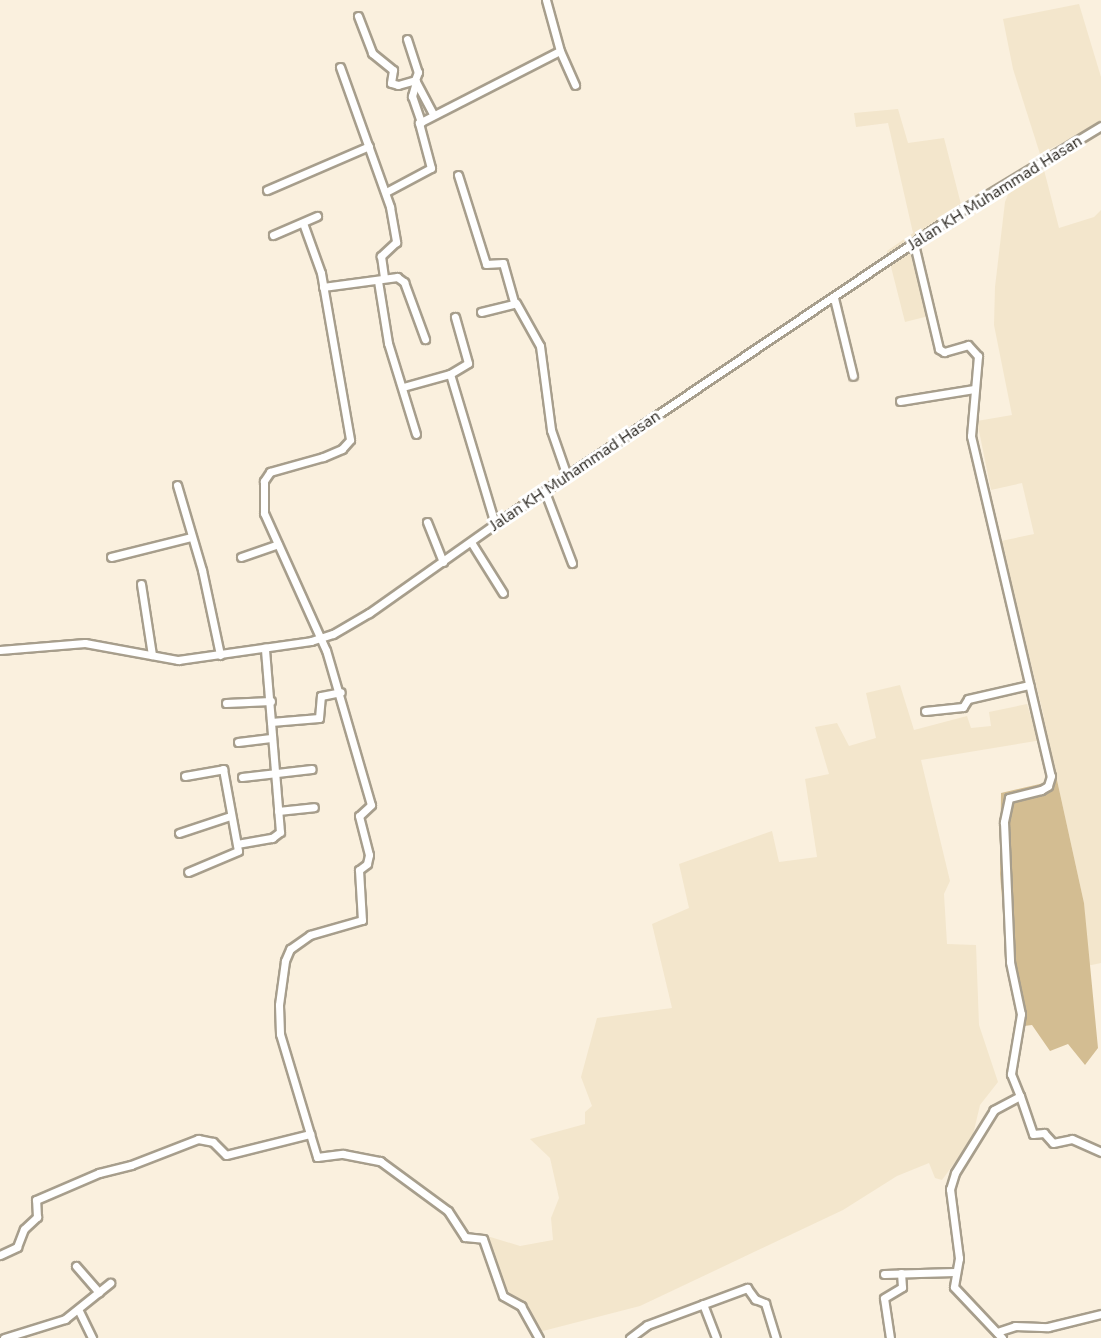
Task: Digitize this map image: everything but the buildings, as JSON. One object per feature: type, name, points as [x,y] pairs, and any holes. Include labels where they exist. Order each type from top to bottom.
[{"type":"street","points":[[546,0],[560,51],[575,85]]},
{"type":"street","points":[[358,16],[372,53],[393,70],[391,83],[398,86],[415,81]]},
{"type":"street","points":[[407,39],[418,72],[412,96],[421,122]]},
{"type":"street","points":[[386,192],[431,168],[417,127],[421,122],[560,51]]},
{"type":"street","points":[[340,67],[386,192],[396,242],[381,256],[381,279],[388,343],[416,434]]},
{"type":"street","points":[[415,81],[433,114]]},
{"type":"street","name":"Jalan KH Muhammad Hasan","points":[[0,650],[85,643],[178,660],[320,638],[369,613],[495,524],[914,244],[1101,126]]},
{"type":"street","points":[[267,190],[369,146]]},
{"type":"street","points":[[458,175],[486,264],[503,263],[514,302],[542,350],[551,430],[567,476]]},
{"type":"street","points":[[273,236],[317,216]]},
{"type":"street","points":[[303,223],[322,287],[350,440],[342,449],[266,476],[266,522],[279,544],[341,692],[344,717],[371,803],[359,816],[369,855],[367,864],[359,870],[363,917],[358,924],[310,935],[290,949],[279,1005],[280,1034],[317,1157],[343,1154],[380,1161],[448,1211],[465,1236],[483,1239],[503,1296],[521,1306],[539,1338]]},
{"type":"street","points":[[914,244],[939,349],[944,352],[968,345],[977,350],[971,436],[1051,776],[1048,786],[1041,790],[1009,798],[1004,822],[1010,962],[1021,1014],[1011,1074],[1033,1134],[1044,1133],[1053,1143],[1072,1139],[1101,1152]]},
{"type":"street","points":[[322,287],[397,277],[404,282],[425,339]]},
{"type":"street","points":[[834,298],[853,376]]},
{"type":"street","points":[[481,312],[514,302]]},
{"type":"street","points":[[403,387],[450,374],[468,363],[455,317]]},
{"type":"street","points":[[450,374],[495,524]]},
{"type":"street","points":[[900,401],[974,389]]},
{"type":"street","points":[[177,485],[220,655]]},
{"type":"street","points":[[545,492],[572,563]]},
{"type":"street","points":[[427,522],[443,562]]},
{"type":"street","points":[[111,557],[191,537]]},
{"type":"street","points":[[471,542],[502,593]]},
{"type":"street","points":[[241,557],[279,544]]},
{"type":"street","points":[[141,584],[152,655]]},
{"type":"street","points":[[237,844],[278,835],[266,648]]},
{"type":"street","points":[[925,711],[963,707],[969,699],[1029,685]]},
{"type":"street","points":[[271,722],[319,718],[321,696],[341,692]]},
{"type":"street","points":[[226,703],[271,701]]},
{"type":"street","points":[[238,742],[271,738]]},
{"type":"street","points":[[185,776],[223,769],[237,844],[237,855],[188,873]]},
{"type":"street","points":[[242,777],[312,770]]},
{"type":"street","points":[[278,811],[314,807]]},
{"type":"street","points":[[179,833],[230,816]]},
{"type":"street","points":[[1020,1096],[994,1110],[955,1173],[949,1202],[959,1258],[954,1287],[1000,1335],[1015,1326],[1048,1327],[1101,1316]]},
{"type":"street","points":[[0,1255],[17,1247],[24,1229],[37,1217],[36,1200],[99,1173],[131,1166],[198,1139],[213,1142],[226,1155],[310,1134]]},
{"type":"street","points":[[76,1266],[99,1292]]},
{"type":"street","points":[[884,1274],[955,1272]]},
{"type":"street","points":[[890,1338],[884,1298],[902,1287],[901,1273]]},
{"type":"street","points":[[4,1338],[42,1328],[79,1311],[110,1283]]},
{"type":"street","points":[[630,1338],[638,1329],[747,1288],[754,1299],[765,1303],[776,1338]]},
{"type":"street","points":[[703,1304],[716,1338]]},
{"type":"street","points":[[79,1311],[92,1338]]},
{"type":"street","points":[[1088,1321],[1101,1316]]},
{"type":"shaded area","points":[[1079,4],[1101,77],[1101,123],[1040,154],[1013,69],[1003,19]]},
{"type":"shaded area","points":[[898,109],[908,143],[944,138],[963,212],[918,240],[932,301],[929,316],[905,322],[887,251],[913,233],[888,123],[856,127],[854,113]]},
{"type":"shaded area","points":[[1043,166],[1059,228],[1094,217],[1101,210],[1101,963],[1087,966],[1084,903],[1048,739],[921,760],[950,881],[944,894],[947,944],[976,945],[979,1025],[998,1082],[980,1105],[972,1139],[942,1180],[935,1178],[929,1163],[897,1176],[843,1210],[640,1306],[539,1332],[530,1312],[507,1295],[487,1236],[520,1246],[553,1240],[551,1218],[559,1198],[550,1158],[530,1139],[585,1124],[585,1112],[592,1106],[581,1077],[597,1018],[672,1008],[652,924],[689,908],[679,864],[772,831],[779,862],[817,857],[805,779],[829,774],[815,727],[837,723],[849,746],[876,738],[866,693],[900,685],[914,730],[967,716],[971,728],[991,726],[989,712],[1027,704],[1032,720],[1044,717],[1001,541],[1034,534],[1022,483],[991,490],[977,421],[1012,415],[994,325],[995,287],[1005,202],[1013,182]]},
{"type":"shaded area","points":[[1057,780],[1084,903],[1098,1048],[1085,1065],[1068,1044],[1050,1051],[1032,1025],[1015,1027],[1018,1012],[1007,958],[1000,874],[1001,793]]}]
